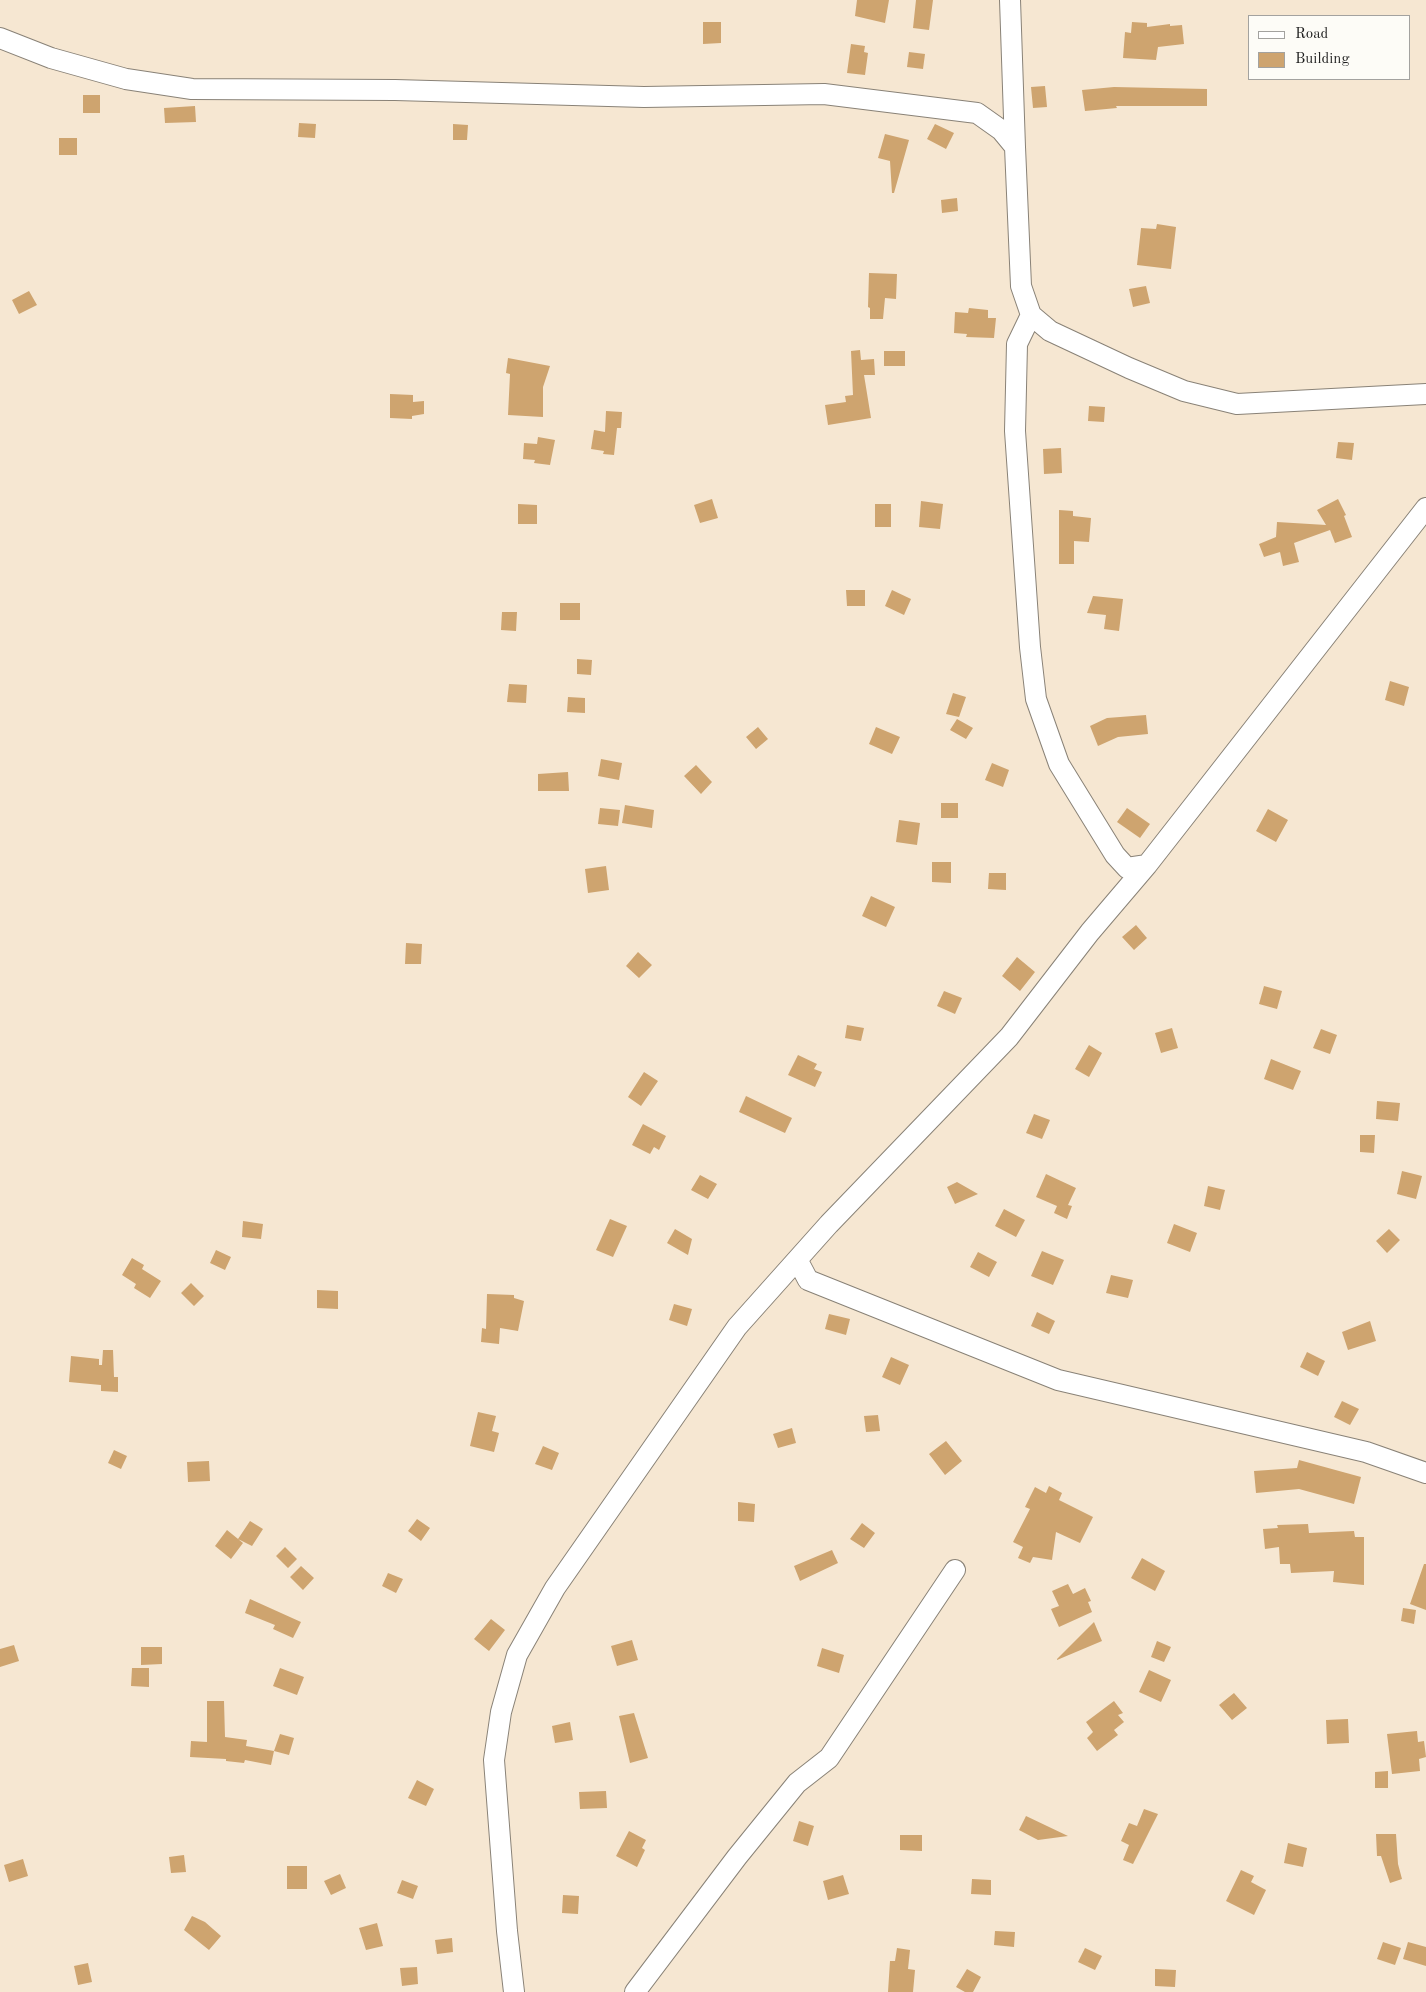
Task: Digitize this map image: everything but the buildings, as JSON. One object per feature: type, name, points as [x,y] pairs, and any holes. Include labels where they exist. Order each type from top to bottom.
[{"type":"street","points":[[1010,0],[1021,286],[1031,315],[1050,331],[1129,368],[1184,391],[1237,404],[1426,394]]},
{"type":"street","points":[[0,38],[51,58],[126,79],[192,89],[395,90],[644,97],[824,94],[977,113],[1001,130],[1015,147]]},
{"type":"street","points":[[1031,315],[1017,344],[1016,432],[1036,699],[1059,764],[1116,855],[1127,868],[1147,865]]},
{"type":"street","points":[[514,1992],[507,1931],[494,1760],[501,1712],[517,1655],[555,1588],[737,1327],[798,1261],[829,1224],[1009,1037],[1090,932],[1147,865],[1426,508]]},
{"type":"street","points":[[798,1261],[808,1280],[1058,1380],[1366,1452],[1426,1473]]},
{"type":"street","points":[[635,1992],[737,1857],[797,1783],[829,1758],[955,1570]]}]
